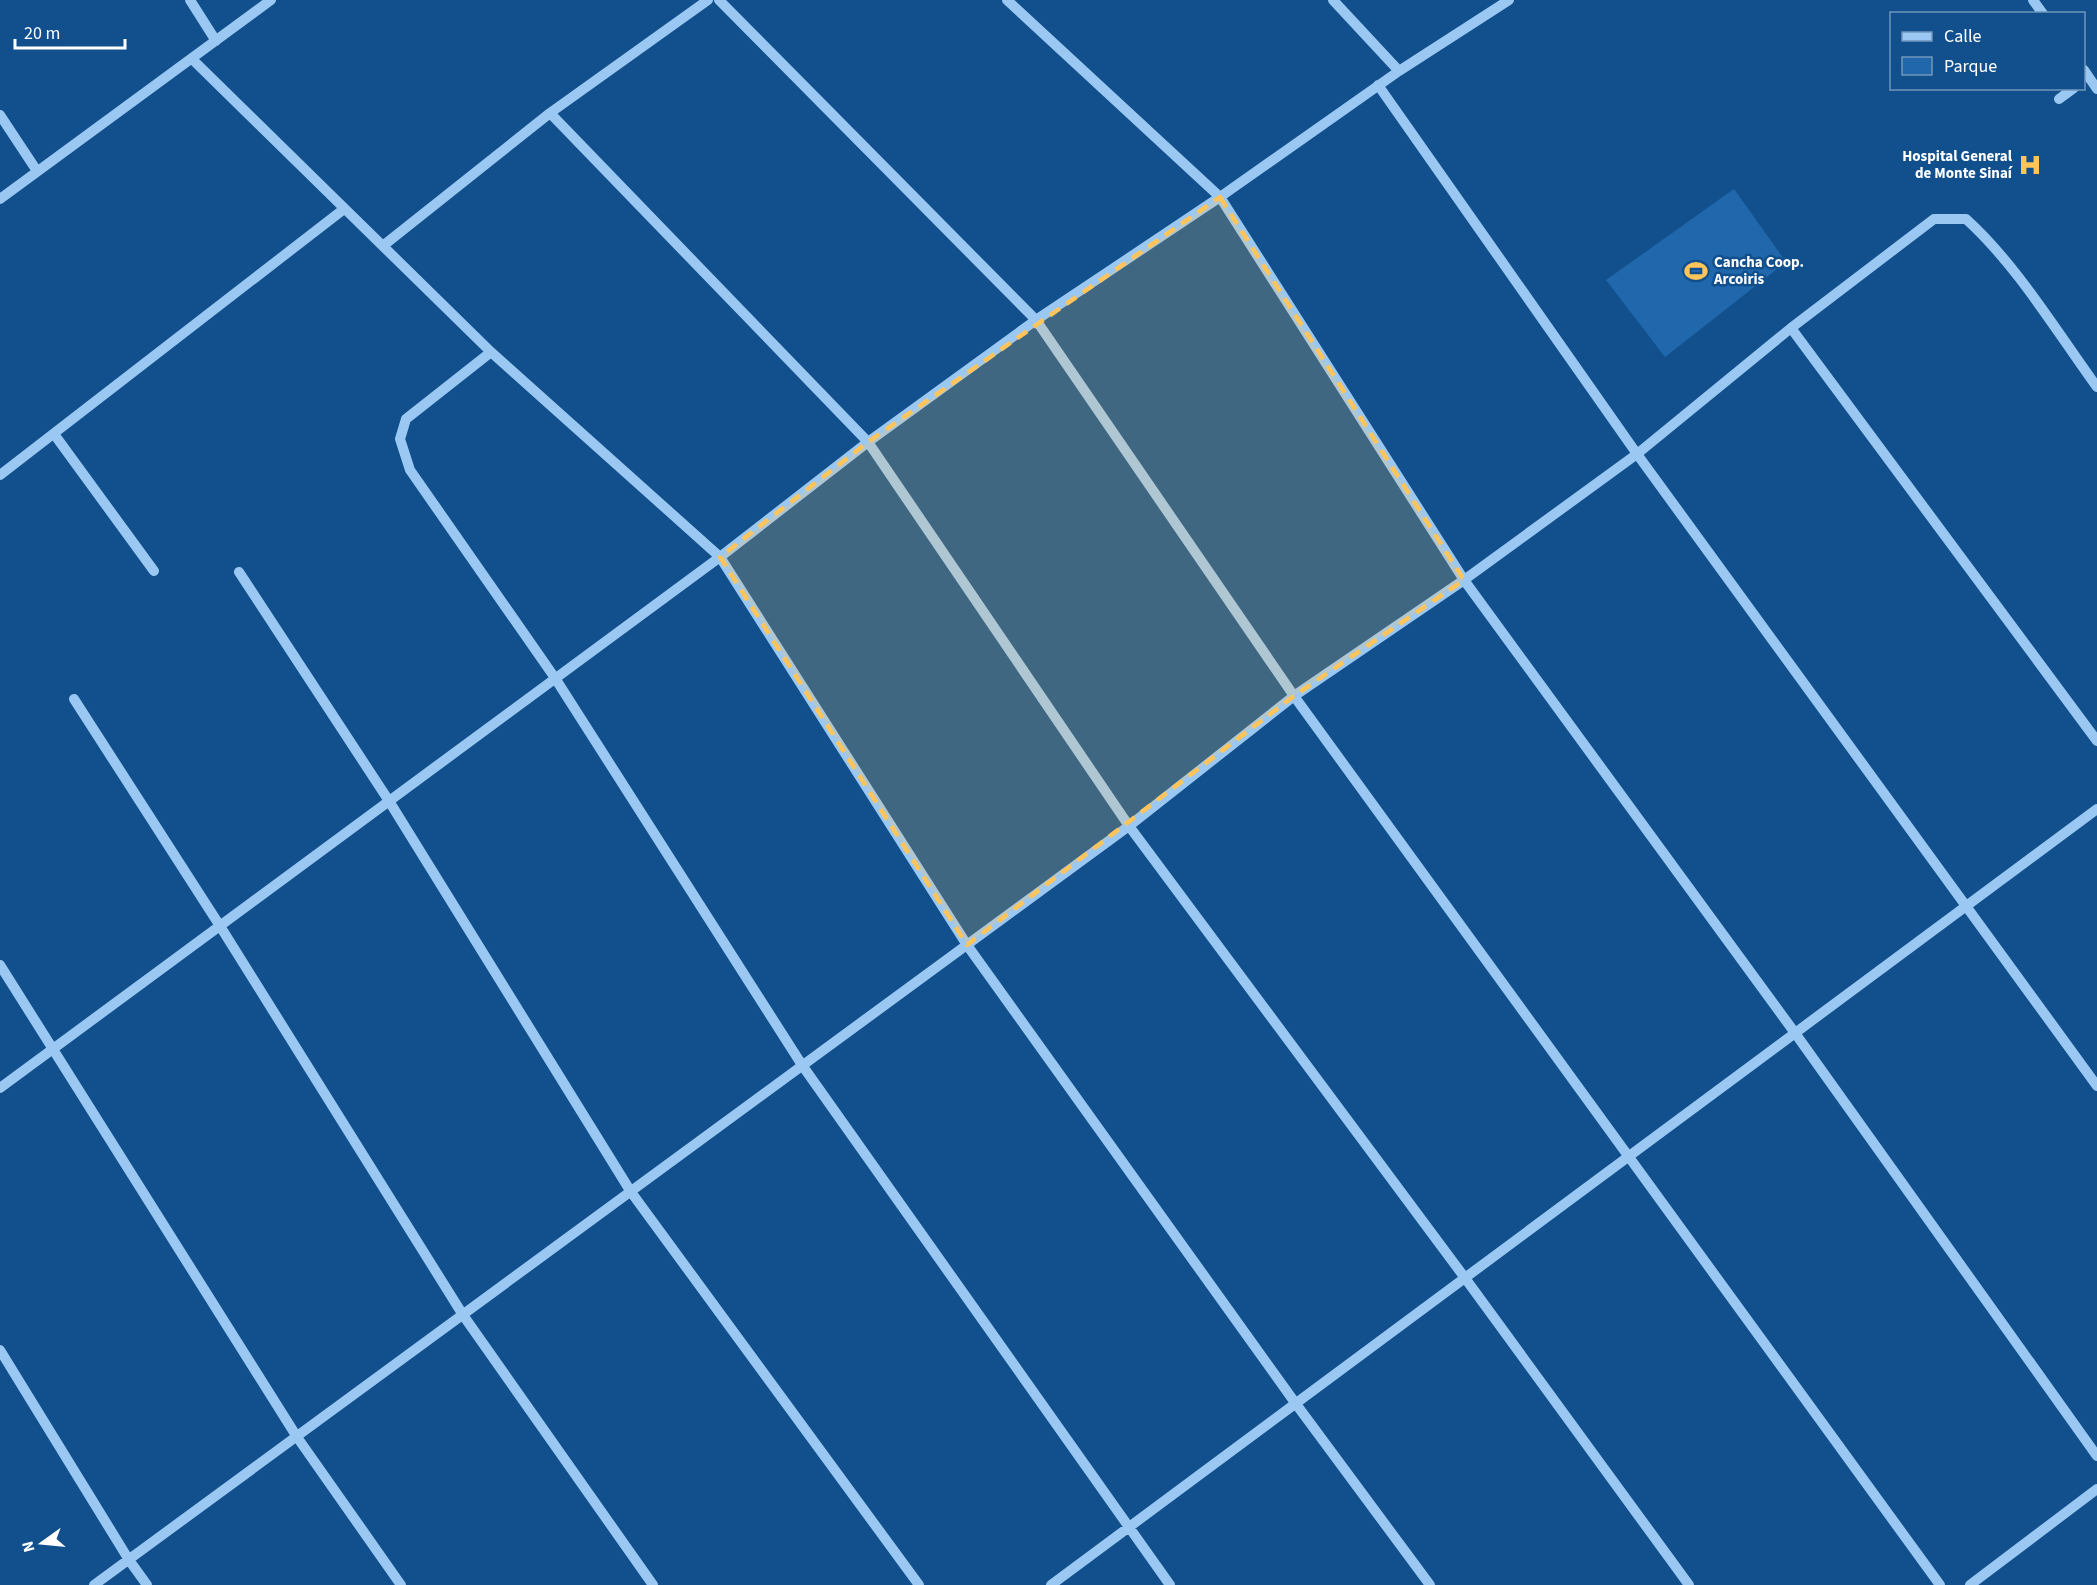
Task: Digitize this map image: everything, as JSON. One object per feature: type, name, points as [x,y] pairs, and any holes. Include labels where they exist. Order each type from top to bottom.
[{"type":"street","points":[[190,0],[216,41]]},
{"type":"street","points":[[0,199],[271,0]]},
{"type":"street","points":[[384,245],[550,113],[708,0]]},
{"type":"street","points":[[719,0],[1036,320],[1294,696],[1940,1585]]},
{"type":"street","points":[[1007,0],[1220,197],[1464,580],[1795,1033],[2097,1456]]},
{"type":"street","points":[[1333,0],[1399,71]]},
{"type":"street","points":[[0,1088],[720,557],[868,442],[1036,320],[1220,197],[1378,85],[1509,0]]},
{"type":"street","points":[[192,59],[491,352],[720,557],[967,945],[1296,1404],[1430,1585]]},
{"type":"street","points":[[2088,75],[2097,89]]},
{"type":"street","points":[[1378,85],[1637,454],[2097,1086]]},
{"type":"street","points":[[2059,99],[2071,90]]},
{"type":"street","points":[[550,113],[868,442],[1130,826],[1689,1585]]},
{"type":"street","points":[[0,115],[37,171]]},
{"type":"street","points":[[0,475],[344,209]]},
{"type":"street","points":[[94,1585],[1130,826],[1294,696],[1464,580],[1637,454],[1791,328],[1934,219],[1966,219],[1987,238],[2009,264],[2097,387]]},
{"type":"street","points":[[1791,328],[2097,741]]},
{"type":"street","points":[[491,352],[406,419],[400,439],[410,470],[555,678],[802,1065],[1170,1585]]},
{"type":"street","points":[[54,434],[154,571]]},
{"type":"street","points":[[239,572],[389,801],[631,1192],[919,1585]]},
{"type":"street","points":[[74,699],[220,926],[463,1315],[653,1585]]},
{"type":"street","points":[[1051,1585],[2097,809]]},
{"type":"street","points":[[0,965],[297,1437],[401,1585]]},
{"type":"street","points":[[0,1350],[129,1560],[147,1585]]},
{"type":"street","points":[[1970,1585],[2097,1489]]},
{"type":"highlighted area","points":[[1220,197],[1464,580],[1294,696],[967,945],[720,557],[868,442]]},
{"type":"green space","name":"Cancha Coop. Arcoiris","points":[[1734,189],[1786,262],[1665,357],[1606,280]]},
{"type":"place","name":"Hospital General de Monte Sinaí","points":[[2030,165]]},
{"type":"place","name":"Cancha Coop. Arcoiris","points":[[1696,271]]}]
